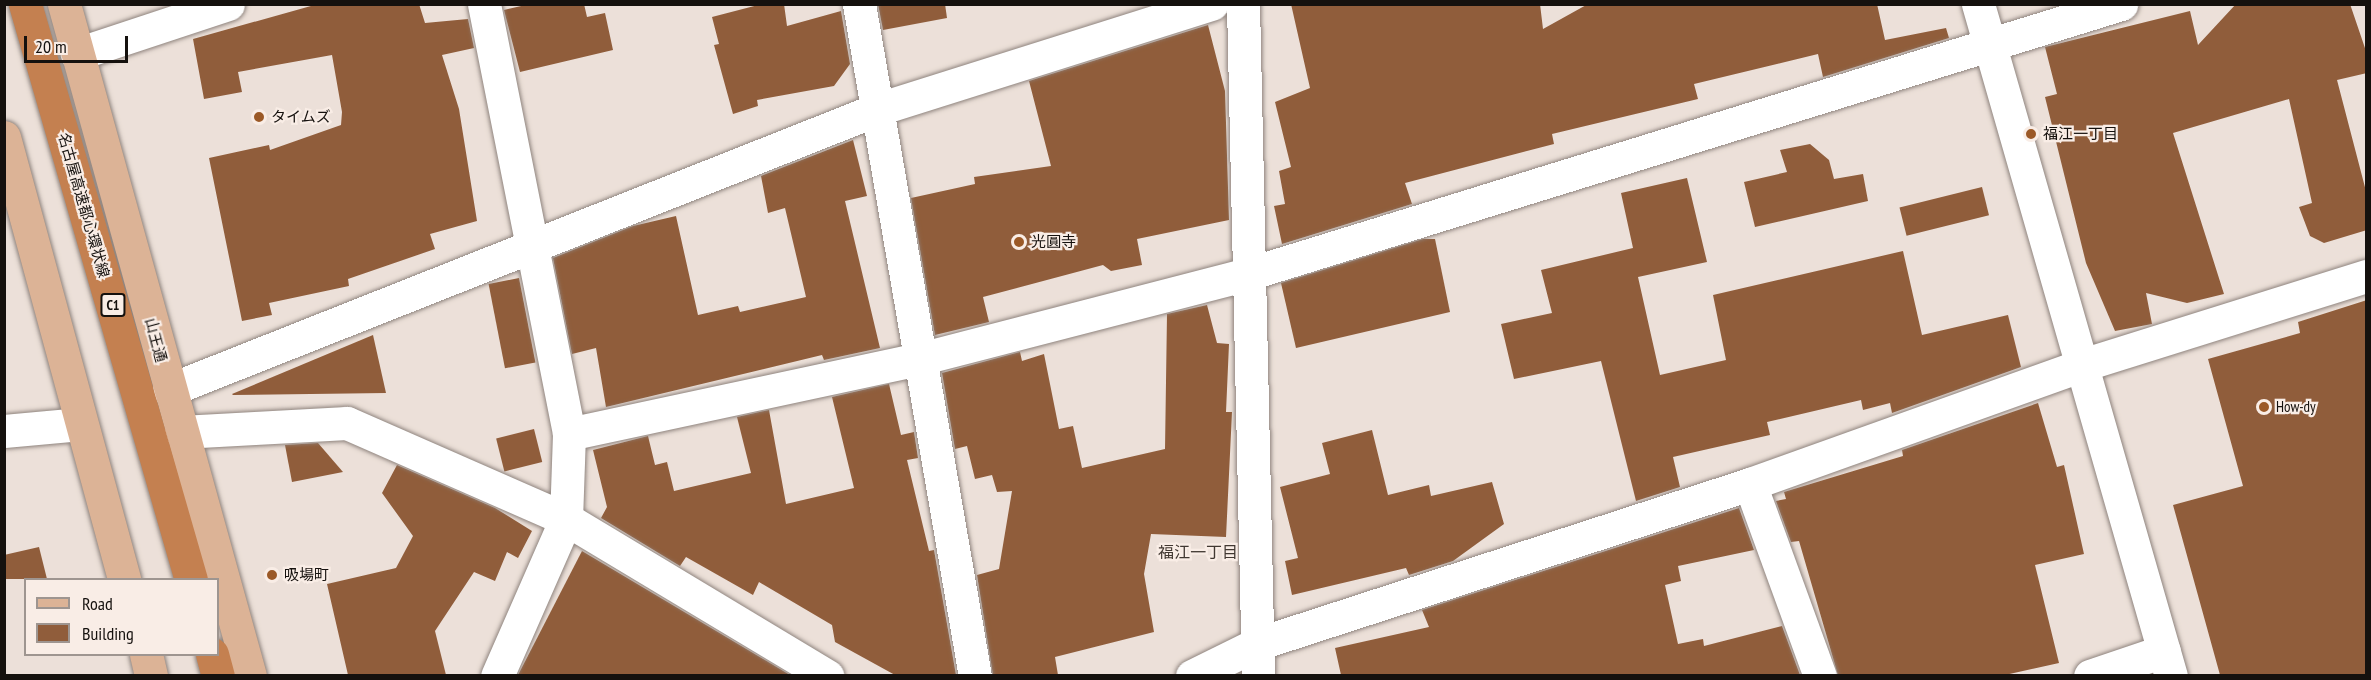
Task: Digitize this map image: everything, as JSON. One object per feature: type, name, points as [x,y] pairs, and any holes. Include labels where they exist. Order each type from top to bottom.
[{"type":"highway","name":"名古屋高速都心環状線","points":[[30,13],[191,578]]},
{"type":"highway","points":[[213,656],[218,675]]},
{"type":"main road","name":"山王通","points":[[64,4],[169,390],[250,675]]},
{"type":"main road","points":[[4,137],[124,578]]},
{"type":"main road","points":[[147,656],[152,675]]},
{"type":"street","points":[[77,54],[228,4]]},
{"type":"street","points":[[484,4],[529,247],[569,434],[566,519],[497,675]]},
{"type":"street","points":[[859,4],[923,358],[975,675]]},
{"type":"street","points":[[169,390],[878,109],[1212,4]]},
{"type":"street","points":[[1243,4],[1251,273],[1258,675]]},
{"type":"street","points":[[1977,4],[2168,663],[2090,675]]},
{"type":"street","points":[[569,434],[923,358],[1251,273],[1989,47],[2121,4]]},
{"type":"street","points":[[1192,675],[1257,644],[1750,484],[2082,365],[2367,276]]},
{"type":"street","points":[[181,432],[347,423],[566,519],[827,675]]},
{"type":"street","points":[[4,431],[81,424]]},
{"type":"street","points":[[1750,484],[1820,675]]},
{"type":"building","points":[[318,4],[419,4],[425,23],[468,19],[474,48],[442,55],[459,109],[477,221],[430,234],[435,249],[348,279],[349,286],[269,303],[272,315],[242,321],[209,158],[269,145],[270,150],[341,125],[342,112],[332,55],[238,72],[242,92],[204,99],[193,39]]},
{"type":"building","points":[[530,4],[584,4],[587,17],[605,13],[613,50],[520,72],[504,10]]},
{"type":"building","points":[[762,4],[784,4],[787,26],[841,11],[850,64],[834,86],[757,100],[758,106],[733,114],[714,45],[719,44],[712,17]]},
{"type":"building","points":[[878,4],[945,4],[947,18],[883,30]]},
{"type":"building","points":[[1291,4],[1540,4],[1543,29],[1588,4],[1877,4],[1885,40],[1946,28],[1949,38],[1823,77],[1818,54],[1694,84],[1698,99],[1552,134],[1554,144],[1405,183],[1412,204],[1282,244],[1274,206],[1285,204],[1279,171],[1291,167],[1275,102],[1310,88]]},
{"type":"building","points":[[2236,4],[2350,4],[2367,54],[2367,73],[2337,80],[2367,195],[2367,230],[2324,243],[2310,236],[2299,207],[2312,203],[2289,99],[2173,133],[2224,294],[2187,303],[2146,293],[2152,324],[2115,331],[2086,263],[2045,97],[2057,94],[2045,47],[2190,11],[2198,45]]},
{"type":"building","points":[[1208,25],[1225,91],[1229,220],[1137,239],[1142,265],[1111,271],[1103,265],[983,297],[989,322],[935,335],[911,198],[975,184],[974,177],[1051,166],[1029,81]]},
{"type":"building","points":[[853,140],[867,196],[845,201],[880,348],[824,360],[822,355],[606,407],[596,348],[572,354],[553,258],[633,226],[676,216],[698,315],[738,306],[740,312],[806,297],[785,208],[768,213],[761,176]]},
{"type":"building","points":[[1810,144],[1829,160],[1834,179],[1863,174],[1868,201],[1755,227],[1744,182],[1787,172],[1780,150]]},
{"type":"building","points":[[1687,178],[1707,262],[1638,277],[1660,375],[1726,360],[1713,295],[1903,251],[1922,335],[2008,315],[2021,367],[1892,413],[1890,403],[1863,410],[1861,400],[1767,422],[1770,435],[1673,457],[1680,487],[1636,501],[1601,361],[1514,379],[1501,324],[1552,313],[1541,270],[1633,248],[1621,193]]},
{"type":"building","points":[[1982,187],[1989,215],[1907,236],[1900,208]]},
{"type":"building","points":[[1423,239],[1435,239],[1450,312],[1296,348],[1281,283]]},
{"type":"building","points":[[519,278],[535,362],[505,368],[489,284]]},
{"type":"building","points":[[2367,300],[2367,675],[2220,675],[2173,505],[2243,486],[2208,359],[2300,333],[2298,322]]},
{"type":"building","points":[[1207,305],[1217,343],[1229,344],[1226,412],[1232,412],[1226,537],[1151,534],[1144,574],[1154,632],[1055,657],[1058,675],[993,675],[977,575],[999,569],[1012,491],[997,492],[992,475],[975,479],[967,446],[955,449],[942,373],[1020,352],[1022,361],[1044,354],[1059,429],[1073,426],[1082,468],[1165,449],[1167,314]]},
{"type":"building","points":[[373,335],[386,393],[232,394]]},
{"type":"building","points":[[889,384],[901,435],[914,432],[918,458],[907,460],[929,551],[934,550],[956,675],[895,675],[835,642],[832,625],[759,582],[753,595],[686,557],[680,566],[601,518],[607,507],[593,450],[648,436],[655,465],[667,462],[674,491],[751,473],[737,417],[769,410],[786,504],[854,488],[832,397]]},
{"type":"building","points":[[2038,403],[2057,467],[2064,465],[2084,554],[2035,565],[2059,663],[2005,675],[1838,675],[1799,541],[1791,542],[1776,501],[1786,499],[1784,492],[1903,456],[1902,450]]},
{"type":"building","points":[[534,429],[542,462],[504,471],[496,438]]},
{"type":"building","points":[[1372,430],[1388,495],[1429,485],[1431,496],[1492,482],[1504,524],[1453,561],[1409,575],[1406,568],[1292,595],[1285,561],[1298,558],[1280,487],[1330,474],[1322,443]]},
{"type":"building","points":[[318,443],[343,472],[292,482],[285,445]]},
{"type":"building","points":[[397,465],[495,508],[532,531],[518,558],[507,552],[495,581],[474,572],[435,631],[446,675],[348,675],[327,584],[396,568],[413,536],[382,493]]},
{"type":"building","points":[[1739,508],[1754,550],[1678,566],[1681,581],[1665,585],[1678,644],[1703,639],[1704,646],[1782,626],[1800,675],[1341,675],[1335,648],[1429,627],[1422,610]]},
{"type":"building","points":[[39,547],[47,578],[4,579],[4,555]]},
{"type":"building","points":[[582,551],[790,675],[518,675]]},
{"type":"place","name":"タイムズ","points":[[259,117]]},
{"type":"place","name":"福江一丁目","points":[[2031,134]]},
{"type":"place","name":"光圓寺","points":[[1019,242]]},
{"type":"place","name":"How-dy","points":[[2264,407]]},
{"type":"place","name":"吸場町","points":[[272,575]]},
{"type":"district","name":"福江一丁目","points":[[1198,552]]}]
